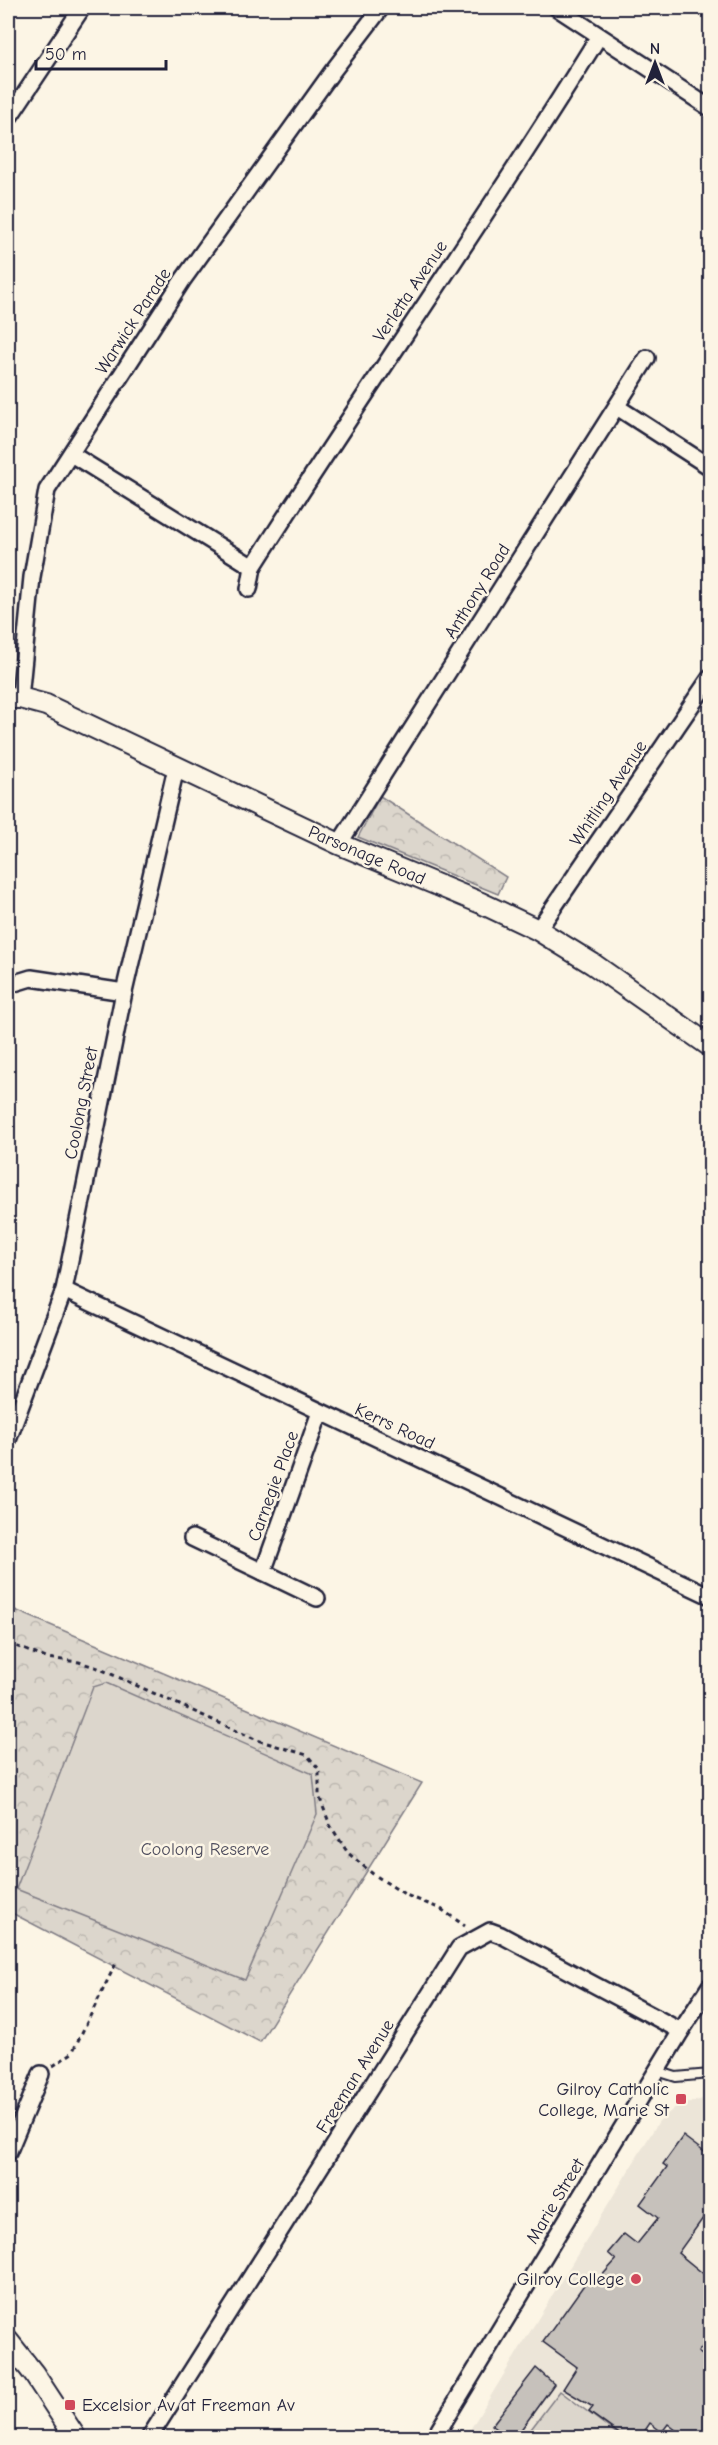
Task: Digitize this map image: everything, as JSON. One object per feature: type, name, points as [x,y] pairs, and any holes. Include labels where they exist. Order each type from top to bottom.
[{"type":"street","points":[[8,119],[82,8]]},
{"type":"street","name":"Warwick Parade","points":[[14,698],[47,490],[182,281],[332,72],[381,8]]},
{"type":"street","points":[[557,8],[711,108]]},
{"type":"street","name":"Verletta Avenue","points":[[249,589],[253,567],[546,122],[599,36]]},
{"type":"street","name":"Anthony Road","points":[[339,844],[647,358]]},
{"type":"street","points":[[617,407],[711,467]]},
{"type":"street","points":[[71,454],[253,567]]},
{"type":"street","name":"Whitling Avenue","points":[[538,930],[711,678]]},
{"type":"street","name":"Parsonage Road","points":[[14,698],[46,705],[339,844],[481,903],[538,930],[593,964],[711,1046]]},
{"type":"street","name":"Coolong Street","points":[[8,1440],[64,1290],[124,992],[176,768]]},
{"type":"street","points":[[8,985],[31,978],[124,992]]},
{"type":"street","name":"Kerrs Road","points":[[64,1290],[711,1596]]},
{"type":"street","name":"Carnegie Place","points":[[263,1572],[320,1412]]},
{"type":"street","name":"Carnegie Place","points":[[192,1538],[317,1598]]},
{"type":"street","points":[[490,1931],[681,2031]]},
{"type":"street","name":"Freeman Avenue","points":[[149,2438],[459,1948],[490,1931]]},
{"type":"street","name":"Marie Street","points":[[434,2438],[681,2031],[711,1986]]},
{"type":"street","points":[[8,2153],[41,2074]]},
{"type":"street","points":[[8,2341],[34,2374],[76,2438]]},
{"type":"lane","points":[[657,2071],[676,2077],[711,2073]]},
{"type":"path","points":[[8,1643],[46,1658],[79,1662],[98,1668],[257,1740],[307,1755],[319,1769],[319,1796],[330,1825],[348,1854],[373,1874],[406,1895],[441,1909],[464,1926],[490,1931]]},
{"type":"path","points":[[41,2074],[72,2053],[117,1961]]},
{"type":"shaded area","name":"Gilroy College","points":[[710,2097],[710,2437],[465,2438],[659,2121],[677,2106]]},
{"type":"green space","points":[[380,796],[506,877],[498,894],[358,837]]},
{"type":"green space","name":"Coolong Reserve","points":[[8,1607],[422,1783],[260,2042],[8,1911]]},
{"type":"green space","points":[[106,1683],[313,1774],[317,1814],[245,1980],[16,1889],[93,1687]]},
{"type":"green space","points":[[560,2391],[621,2437],[525,2437]]},
{"type":"building","name":"Gilroy College","points":[[683,2136],[711,2157],[711,2207],[678,2253],[711,2280],[711,2337],[698,2352],[711,2361],[711,2438],[686,2438],[668,2424],[662,2432],[650,2423],[640,2438],[625,2438],[589,2412],[593,2407],[563,2389],[577,2367],[543,2342],[591,2275],[598,2280],[616,2260],[608,2253],[624,2234],[637,2244],[658,2218],[640,2204],[667,2167],[663,2164]]},
{"type":"building","points":[[536,2368],[554,2384],[515,2438],[508,2438],[492,2425]]},
{"type":"place","name":"Gilroy Catholic College, Marie St","points":[[681,2099]]},
{"type":"place","name":"Gilroy College","points":[[636,2279]]},
{"type":"place","name":"Excelsior Av at Freeman Av","points":[[70,2405]]}]
